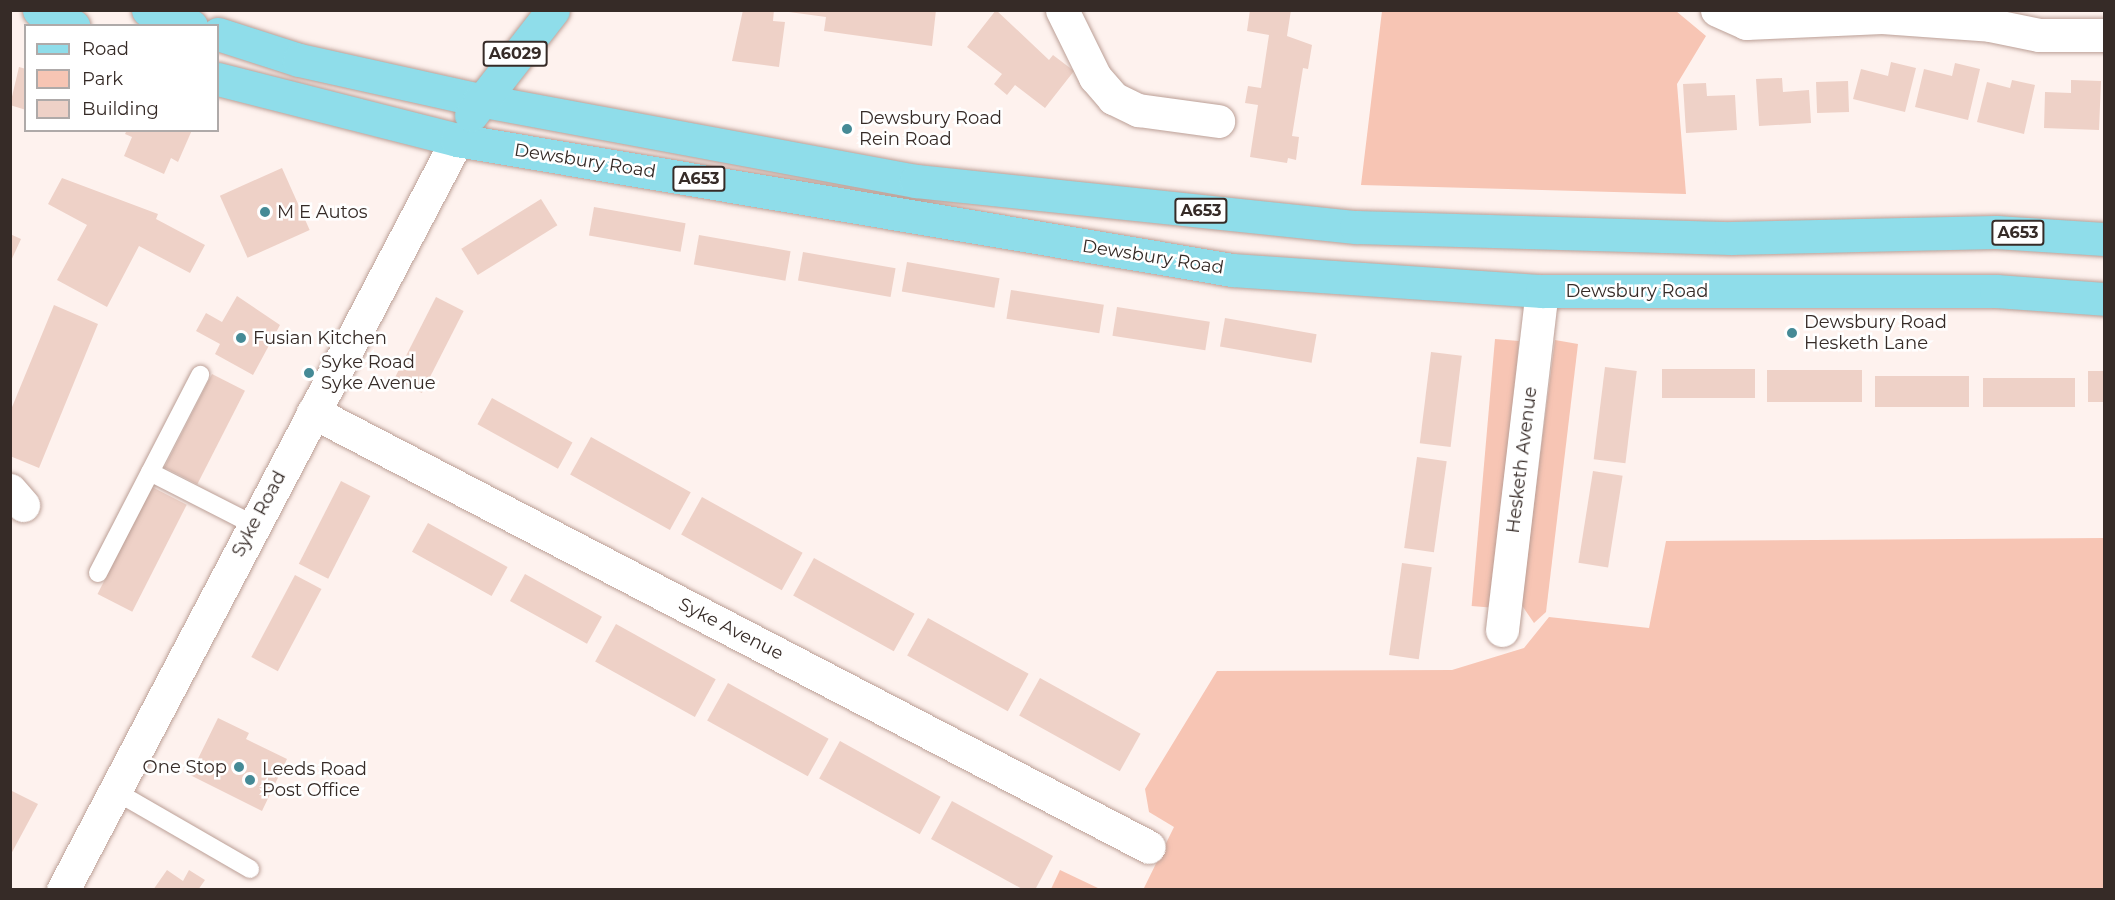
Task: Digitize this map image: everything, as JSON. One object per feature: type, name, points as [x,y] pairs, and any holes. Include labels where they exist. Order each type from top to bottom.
[{"type":"main road","points":[[39,10],[69,24]]},
{"type":"main road","points":[[148,10],[186,24]]},
{"type":"main road","name":"A6029","points":[[479,100],[553,10]]},
{"type":"main road","name":"A653","points":[[219,34],[299,60],[479,100],[916,181],[1356,227],[1731,238],[1996,232],[2104,239]]},
{"type":"main road","name":"Dewsbury Road","points":[[219,79],[457,140],[1233,270],[1542,291],[1996,291],[2104,299]]},
{"type":"main road","points":[[457,140],[479,100]]},
{"type":"street","points":[[1062,10],[1095,77],[1113,98],[1138,110],[1218,121]]},
{"type":"street","points":[[1717,10],[1746,23],[1943,15],[2039,35],[2104,34]]},
{"type":"street","name":"Syke Road","points":[[63,890],[457,140]]},
{"type":"street","name":"Hesketh Avenue","points":[[1502,630],[1542,291]]},
{"type":"street","name":"Syke Avenue","points":[[313,412],[1149,847]]},
{"type":"lane","points":[[98,573],[200,375]]},
{"type":"lane","points":[[150,472],[254,525]]},
{"type":"lane","points":[[115,791],[250,869]]},
{"type":"green space","points":[[1382,11],[1676,11],[1706,36],[1677,84],[1686,194],[1361,185]]},
{"type":"green space","points":[[1495,339],[1519,341],[1496,608],[1472,606]]},
{"type":"green space","points":[[1555,340],[1578,344],[1546,612],[1534,623],[1521,604]]},
{"type":"green space","points":[[2104,538],[2104,889],[1143,890],[1174,827],[1149,812],[1145,789],[1217,671],[1452,670],[1524,648],[1549,617],[1649,628],[1666,541]]},
{"type":"green space","points":[[1060,870],[1100,889],[1051,889]]},
{"type":"building","points":[[743,10],[774,10],[773,21],[785,22],[779,67],[732,61]]},
{"type":"building","points":[[936,10],[932,46],[824,31],[826,17],[789,12]]},
{"type":"building","points":[[996,10],[1049,60],[1053,55],[1074,71],[1045,108],[1015,85],[1007,95],[994,84],[1002,74],[967,47]]},
{"type":"building","points":[[1250,10],[1291,10],[1287,36],[1312,45],[1308,69],[1303,68],[1292,136],[1299,137],[1296,160],[1288,158],[1287,163],[1250,157],[1258,105],[1245,103],[1248,86],[1261,88],[1269,35],[1247,31]]},
{"type":"building","points":[[1891,62],[1916,68],[1905,112],[1853,99],[1861,69],[1888,76]]},
{"type":"building","points":[[1955,63],[1980,69],[1968,120],[1915,107],[1924,69],[1952,76]]},
{"type":"building","points":[[19,67],[24,68],[24,109],[10,105]]},
{"type":"building","points":[[1782,78],[1783,92],[1809,90],[1811,123],[1759,126],[1756,79]]},
{"type":"building","points":[[2012,80],[2035,85],[2024,134],[1977,122],[1987,82],[2010,88]]},
{"type":"building","points":[[2071,80],[2101,81],[2099,130],[2044,128],[2045,92],[2071,93]]},
{"type":"building","points":[[1848,81],[1849,112],[1817,113],[1816,82]]},
{"type":"building","points":[[1706,83],[1707,96],[1735,95],[1737,130],[1686,133],[1683,84]]},
{"type":"building","points":[[126,132],[191,132],[178,162],[171,158],[164,174],[124,156],[132,137],[125,134]]},
{"type":"building","name":"M E Autos","points":[[282,168],[310,230],[248,258],[220,196]]},
{"type":"building","points":[[62,178],[158,214],[156,219],[205,245],[190,273],[139,246],[107,307],[57,280],[87,225],[48,204]]},
{"type":"building","points":[[541,199],[557,225],[478,275],[461,249]]},
{"type":"building","points":[[594,207],[686,223],[681,252],[589,236]]},
{"type":"building","points":[[10,234],[21,239],[10,263]]},
{"type":"building","points":[[699,235],[791,251],[785,281],[694,265]]},
{"type":"building","points":[[803,252],[896,268],[891,297],[798,281]]},
{"type":"building","points":[[907,262],[1000,278],[994,308],[902,292]]},
{"type":"building","points":[[1011,290],[1104,305],[1099,333],[1006,319]]},
{"type":"building","name":"Fusian Kitchen","points":[[237,296],[280,325],[253,375],[215,354],[220,344],[196,331],[206,313],[222,322]]},
{"type":"building","points":[[436,297],[464,311],[422,393],[394,379]]},
{"type":"building","points":[[54,305],[98,324],[39,468],[10,456],[10,412]]},
{"type":"building","points":[[1117,307],[1210,322],[1205,350],[1112,336]]},
{"type":"building","points":[[1225,318],[1317,334],[1312,363],[1220,347]]},
{"type":"building","points":[[1431,352],[1462,356],[1451,447],[1420,443]]},
{"type":"building","points":[[1605,367],[1637,371],[1625,463],[1594,459]]},
{"type":"building","points":[[1662,369],[1755,369],[1755,398],[1662,398]]},
{"type":"building","points":[[1767,370],[1862,370],[1862,402],[1767,402]]},
{"type":"building","points":[[2088,371],[2104,371],[2104,402],[2088,402]]},
{"type":"building","points":[[212,374],[245,391],[197,484],[164,468]]},
{"type":"building","points":[[1875,376],[1969,376],[1969,407],[1875,407]]},
{"type":"building","points":[[1983,378],[2075,378],[2075,407],[1983,407]]},
{"type":"building","points":[[492,398],[572,443],[558,469],[477,424]]},
{"type":"building","points":[[591,437],[691,492],[670,530],[570,475]]},
{"type":"building","points":[[1417,457],[1447,461],[1434,552],[1404,548]]},
{"type":"building","points":[[1593,471],[1623,476],[1608,568],[1578,563]]},
{"type":"building","points":[[341,481],[370,496],[328,579],[299,564]]},
{"type":"building","points":[[152,487],[187,505],[132,612],[98,594]]},
{"type":"building","points":[[702,497],[803,553],[782,590],[681,535]]},
{"type":"building","points":[[428,523],[508,567],[492,596],[412,552]]},
{"type":"building","points":[[814,558],[915,614],[894,651],[793,596]]},
{"type":"building","points":[[1402,563],[1432,567],[1419,659],[1389,655]]},
{"type":"building","points":[[525,574],[602,617],[587,644],[510,601]]},
{"type":"building","points":[[295,575],[321,589],[278,671],[251,657]]},
{"type":"building","points":[[928,618],[1029,674],[1008,711],[907,656]]},
{"type":"building","points":[[616,624],[716,679],[695,717],[595,662]]},
{"type":"building","points":[[1040,678],[1141,734],[1120,771],[1019,716]]},
{"type":"building","points":[[728,683],[829,739],[808,776],[707,721]]},
{"type":"building","name":"One Stop","points":[[218,718],[249,733],[246,739],[287,759],[262,811],[190,775]]},
{"type":"building","points":[[840,741],[941,797],[920,834],[819,779]]},
{"type":"building","points":[[10,790],[38,804],[10,856]]},
{"type":"building","points":[[952,801],[1053,856],[1035,890],[1024,890],[931,839]]},
{"type":"building","points":[[167,870],[183,881],[189,870],[205,880],[198,890],[153,890]]},
{"type":"place","name":"Dewsbury Road Rein Road","points":[[847,129]]},
{"type":"place","name":"M E Autos","points":[[265,212]]},
{"type":"place","name":"Dewsbury Road Hesketh Lane","points":[[1792,333]]},
{"type":"place","name":"Fusian Kitchen","points":[[241,338]]},
{"type":"place","name":"Syke Road Syke Avenue","points":[[309,373]]},
{"type":"place","name":"One Stop","points":[[239,767]]},
{"type":"place","name":"Leeds Road Post Office","points":[[250,780]]}]
